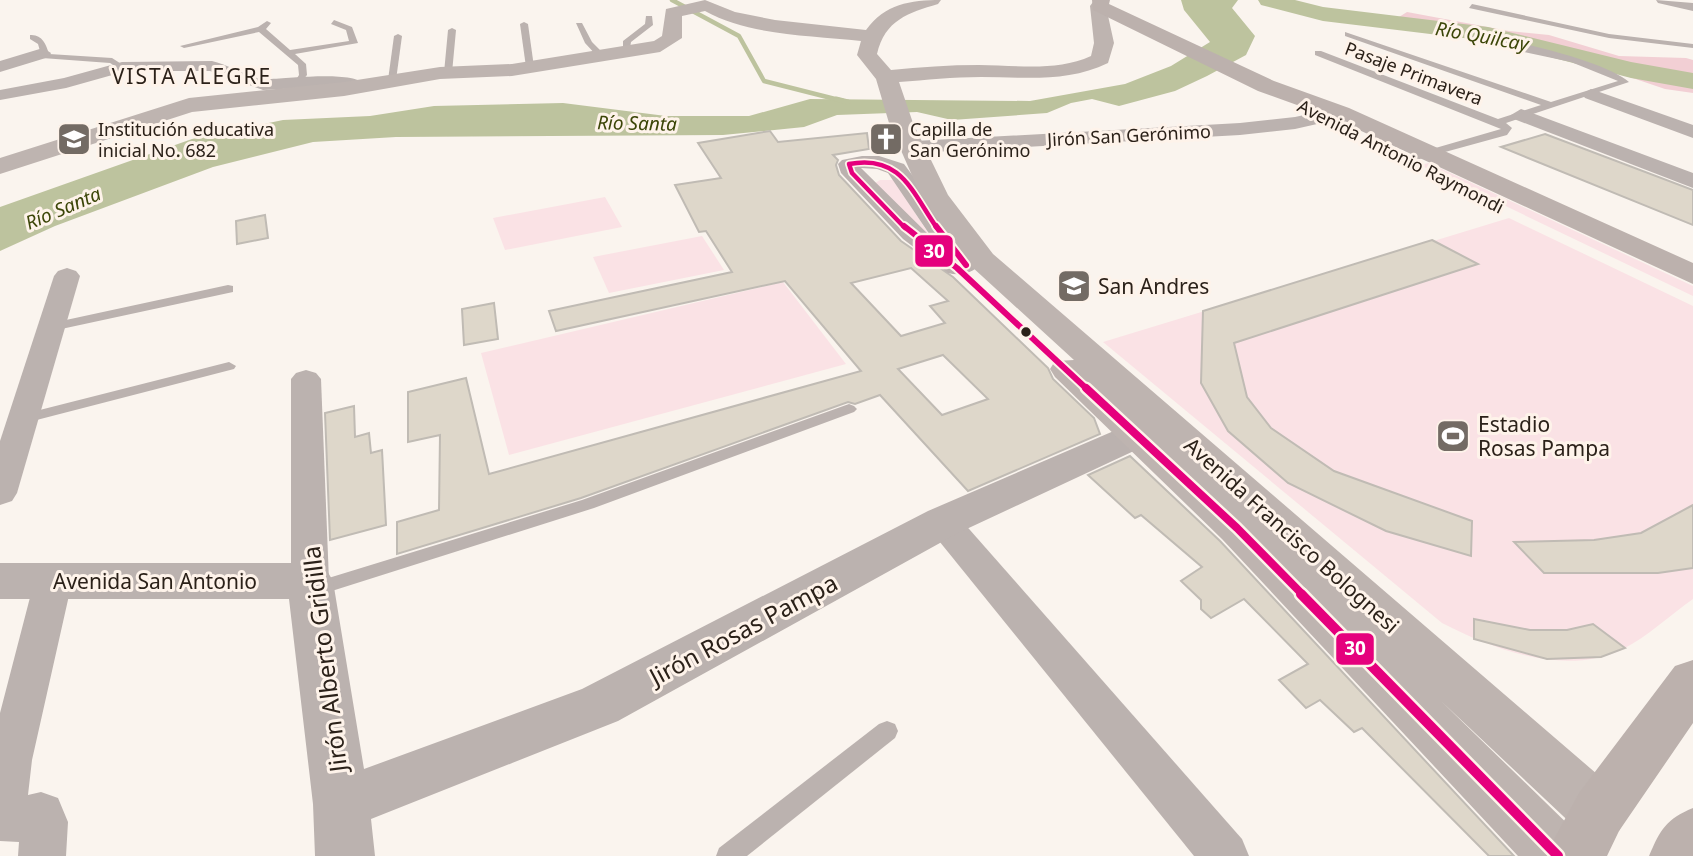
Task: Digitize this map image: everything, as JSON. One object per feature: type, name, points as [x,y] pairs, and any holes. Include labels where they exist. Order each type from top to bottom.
[{"type":"highway","name":"Avenida Antonio Raymondi","points":[[1100,3],[1130,21],[1418,157],[1693,275]]},
{"type":"highway","name":"Avenida Antonio Raymondi","points":[[1418,157],[1693,299]]},
{"type":"highway","points":[[1583,844],[1693,681]]},
{"type":"highway","points":[[1679,856],[1693,836]]},
{"type":"main road","points":[[0,166],[189,105],[214,101],[243,102],[448,73],[530,67],[668,43],[675,31],[673,13],[707,5],[729,17],[764,24],[870,36],[882,19],[927,1]]},
{"type":"main road","points":[[890,86],[979,71],[1045,72],[1089,66],[1101,59],[1104,43],[1100,3]]},
{"type":"main road","name":"Avenida Francisco Bolognesi","points":[[870,36],[867,55],[890,86],[935,196],[969,264],[1254,522],[1583,844]]},
{"type":"main road","name":"Avenida Francisco Bolognesi","points":[[1099,379],[1137,434],[1254,522],[1583,844]]},
{"type":"street","points":[[1663,0],[1693,8]]},
{"type":"street","points":[[0,67],[43,53]]},
{"type":"street","points":[[0,95],[66,83],[122,67],[203,65],[253,84],[357,85]]},
{"type":"street","points":[[1591,94],[1693,132]]},
{"type":"street","points":[[1521,115],[1693,181]]},
{"type":"street","name":"Jirón San Gerónimo","points":[[908,135],[1240,129],[1330,116]]},
{"type":"street","name":"Avenida Francisco Bolognesi","points":[[865,160],[885,162],[897,169],[946,241],[969,264],[911,234],[852,173],[849,164],[865,160]]},
{"type":"street","points":[[0,493],[67,276]]},
{"type":"street","name":"Jirón Alberto Gridilla","points":[[306,379],[312,585],[341,804],[345,856]]},
{"type":"street","name":"Jirón Rosas Pampa","points":[[341,804],[600,705],[943,522],[1137,434]]},
{"type":"street","points":[[943,522],[1225,856]]},
{"type":"street","name":"Avenida San Antonio","points":[[0,581],[312,585]]},
{"type":"street","points":[[42,835],[2,819],[2,814],[10,761],[53,582]]},
{"type":"lane","points":[[1472,6],[1609,36],[1693,46]]},
{"type":"lane","points":[[626,52],[627,41],[649,25],[649,18]]},
{"type":"lane","points":[[291,52],[354,43],[349,29],[334,22]]},
{"type":"lane","points":[[524,24],[530,67]]},
{"type":"lane","points":[[579,25],[589,43],[601,55]]},
{"type":"lane","points":[[184,46],[264,26],[302,64],[303,75],[298,83]]},
{"type":"lane","points":[[448,73],[452,30]]},
{"type":"lane","points":[[1348,34],[1552,106]]},
{"type":"lane","points":[[392,80],[398,36]]},
{"type":"lane","points":[[33,37],[42,43],[43,53],[52,58],[112,61],[122,67]]},
{"type":"lane","points":[[1467,38],[1530,48],[1612,75],[1625,82],[1498,122]]},
{"type":"lane","name":"Pasaje Primavera","points":[[1318,53],[1498,122]]},
{"type":"lane","points":[[1418,157],[1503,133],[1507,128],[1498,122]]},
{"type":"lane","points":[[52,327],[228,289]]},
{"type":"lane","points":[[25,418],[229,366]]},
{"type":"lane","points":[[312,585],[588,504],[849,409]]},
{"type":"lane","points":[[728,856],[887,731]]},
{"type":"shaded area","points":[[1407,12],[1509,31],[1549,35],[1619,56],[1686,58],[1693,60],[1693,78],[1609,62],[1531,38],[1348,13],[1399,17]]},
{"type":"shaded area","points":[[1603,68],[1693,84],[1693,93],[1665,89]]},
{"type":"shaded area","points":[[1429,163],[1693,286],[1693,296],[1420,165]]},
{"type":"shaded area","points":[[880,180],[894,180],[937,247],[872,185]]},
{"type":"shaded area","points":[[605,197],[622,227],[505,250],[493,218]]},
{"type":"shaded area","name":"Estadio Rosas Pampa","points":[[1509,218],[1693,306],[1693,599],[1632,644],[1601,657],[1578,661],[1531,657],[1484,642],[1442,623],[1103,342]]},
{"type":"shaded area","points":[[702,236],[724,270],[609,293],[593,257]]},
{"type":"shaded area","points":[[783,282],[846,364],[509,455],[481,353]]},
{"type":"water","name":"Río Santa","points":[[1181,0],[1238,0],[1232,8],[1255,36],[1246,55],[1175,91],[1119,106],[1092,99],[1071,103],[1047,113],[952,120],[917,112],[837,115],[804,127],[723,135],[396,137],[313,142],[213,167],[55,226],[0,251],[0,207],[192,139],[283,120],[370,116],[434,106],[563,103],[666,116],[749,116],[810,99],[1030,101],[1125,84],[1171,66],[1210,42],[1184,10]]},
{"type":"building","points":[[770,131],[778,142],[867,133],[869,149],[833,155],[838,160],[836,165],[839,175],[901,241],[953,277],[1048,368],[1053,379],[1094,418],[1100,434],[968,491],[880,395],[855,404],[848,402],[581,498],[397,554],[397,522],[439,510],[440,435],[408,442],[408,392],[466,378],[489,474],[861,371],[785,281],[556,331],[549,311],[732,272],[706,231],[699,232],[675,185],[721,178],[698,143]],"holes":[[[911,268],[948,301],[930,306],[945,323],[901,336],[851,283]],[[943,355],[988,399],[942,415],[898,369]]]},
{"type":"building","points":[[1545,134],[1693,190],[1693,225],[1501,147]]},
{"type":"building","points":[[265,215],[268,238],[237,244],[236,221]]},
{"type":"building","points":[[1432,240],[1478,264],[1234,343],[1247,397],[1271,428],[1334,471],[1472,521],[1471,556],[1386,531],[1288,483],[1228,431],[1201,383],[1203,311]]},
{"type":"building","points":[[494,303],[498,339],[464,345],[462,309]]},
{"type":"building","points":[[354,406],[355,437],[369,433],[371,453],[382,450],[386,525],[330,540],[325,413]]},
{"type":"building","points":[[1130,456],[1220,541],[1514,856],[1489,856],[1362,728],[1354,732],[1320,700],[1306,708],[1279,680],[1308,664],[1244,599],[1211,618],[1201,609],[1201,600],[1181,581],[1202,567],[1141,515],[1135,518],[1088,475]]},
{"type":"building","points":[[1693,505],[1693,568],[1658,573],[1544,573],[1514,542],[1594,540],[1641,533]]},
{"type":"building","points":[[1474,619],[1530,630],[1567,630],[1593,624],[1625,648],[1601,657],[1547,659],[1474,639]]},
{"type":"waterway","points":[[672,0],[739,36],[764,81],[843,101]]},
{"type":"waterway","name":"Río Quilcay","points":[[1269,0],[1323,14],[1488,34],[1631,70],[1693,81]]},
{"type":"waterway","points":[[836,99],[848,102]]},
{"type":"transit line","name":"30","points":[[966,265],[896,169],[873,162],[849,164],[852,173],[911,234],[957,268],[1237,528],[1558,856]]},
{"type":"place","name":"Institución educativa inicial No. 682","points":[[74,139]]},
{"type":"place","name":"Capilla de San Gerónimo","points":[[886,139]]},
{"type":"place","name":"San Andres","points":[[1074,286]]},
{"type":"place","name":"Estadio Rosas Pampa","points":[[1453,436]]},
{"type":"district","name":"VISTA ALEGRE","points":[[192,76]]}]
